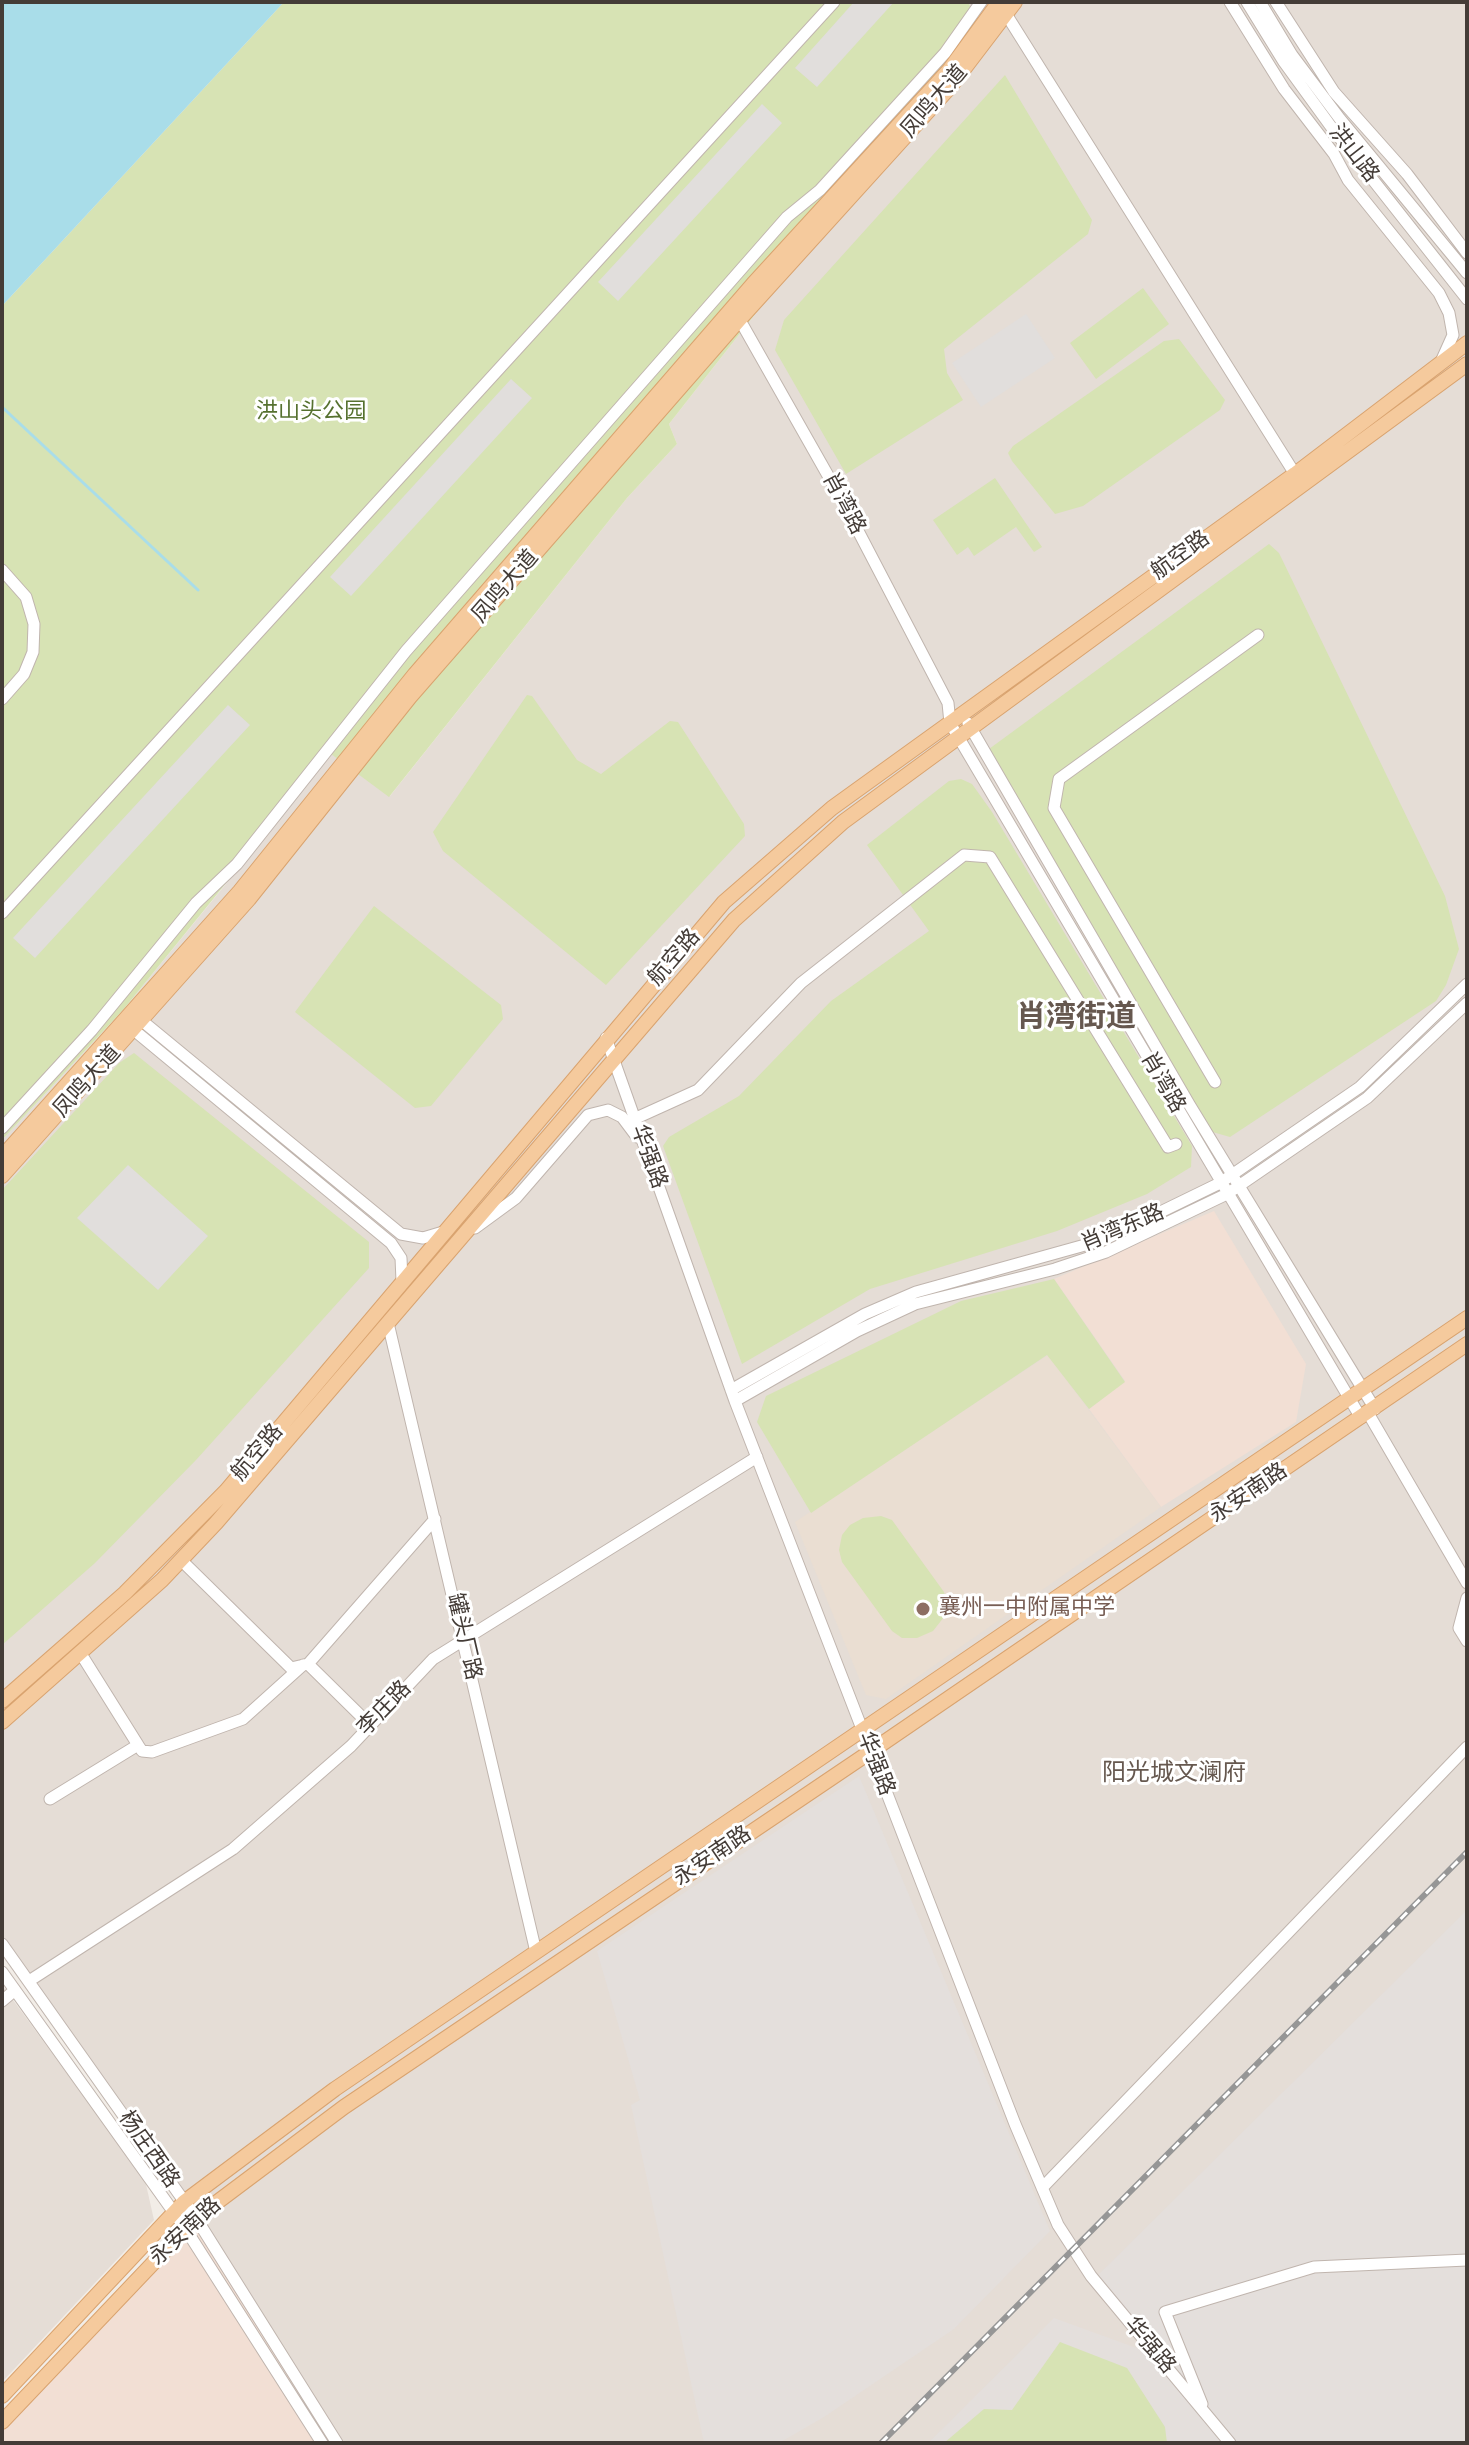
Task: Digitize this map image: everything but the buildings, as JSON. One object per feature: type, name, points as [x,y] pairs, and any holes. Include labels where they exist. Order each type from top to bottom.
[{"type":"main road","name":"凤鸣大道","points":[[2,1176],[134,1023],[240,891],[390,714],[736,313],[951,86],[1007,6]]},
{"type":"main road","name":"航空路","points":[[2,1701],[125,1593],[206,1512],[606,1038],[724,902],[755,873],[832,808],[1295,474],[1467,343]]},
{"type":"main road","name":"航空路","points":[[2,1722],[81,1654],[181,1560],[734,920],[843,822],[1467,364]]},
{"type":"main road","name":"凤鸣大道","points":[[2,1157],[134,1023]]},
{"type":"main road","name":"永安南路","points":[[2,2396],[179,2208],[335,2089],[1467,1318]]},
{"type":"main road","name":"永安南路","points":[[2,2422],[191,2223],[344,2107],[1467,1344]]},
{"type":"street","points":[[2,913],[834,2]]},
{"type":"street","points":[[2,1128],[92,1030],[196,903],[237,864],[370,696],[787,217],[820,190],[945,53],[981,2]]},
{"type":"street","points":[[1230,2],[1284,89],[1334,154],[1348,180],[1439,293],[1449,313],[1453,335],[1440,364]]},
{"type":"street","name":"洪山路","points":[[1247,2],[1316,106],[1467,299]]},
{"type":"street","name":"洪山路","points":[[1260,2],[1292,55],[1340,119],[1467,273]]},
{"type":"street","points":[[1276,2],[1334,92],[1407,174],[1467,253]]},
{"type":"street","points":[[1007,6],[1295,474]]},
{"type":"street","name":"肖湾路","points":[[736,313],[843,502],[956,718],[1241,1185],[1467,1583]]},
{"type":"street","points":[[2,570],[26,597],[34,624],[33,652],[24,674],[2,699]]},
{"type":"street","points":[[1215,1082],[1054,808],[1059,779],[1258,635]]},
{"type":"street","name":"肖湾路","points":[[965,733],[1224,1188],[1358,1395]]},
{"type":"street","points":[[634,1119],[698,1090],[801,983],[964,855],[990,857],[1168,1147],[1176,1144]]},
{"type":"street","name":"肖湾东路","points":[[1224,1188],[1234,1175],[1360,1087],[1467,984]]},
{"type":"street","name":"肖湾东路","points":[[733,1396],[865,1314],[916,1292],[1103,1240],[1224,1188],[1241,1185],[1367,1098],[1467,1003]]},
{"type":"street","points":[[134,1023],[401,1234],[423,1238],[443,1232]]},
{"type":"street","points":[[134,1023],[391,1243],[401,1258],[402,1281]]},
{"type":"street","name":"华强路","points":[[606,1038],[733,1396],[1058,2225],[1091,2276],[1230,2443]]},
{"type":"street","points":[[462,1237],[516,1198],[588,1115],[608,1110],[622,1117],[645,1148]]},
{"type":"street","name":"罐头厂路","points":[[388,1323],[536,1952]]},
{"type":"street","name":"李庄路","points":[[29,1981],[233,1849],[370,1725],[433,1659],[757,1457]]},
{"type":"street","points":[[81,1654],[142,1751],[152,1752],[243,1719],[306,1664],[435,1519]]},
{"type":"street","points":[[181,1560],[291,1668],[306,1664]]},
{"type":"street","points":[[1467,1598],[1459,1628],[1467,1641]]},
{"type":"street","points":[[306,1664],[370,1725]]},
{"type":"street","points":[[50,1799],[138,1745]]},
{"type":"street","points":[[1042,2188],[1467,1747]]},
{"type":"street","name":"杨庄西路","points":[[2,1944],[179,2208]]},
{"type":"street","name":"杨庄西路","points":[[2,1972],[191,2223],[337,2443]]},
{"type":"street","points":[[2,2001],[15,1990]]},
{"type":"street","name":"杨庄西路","points":[[191,2223],[322,2443]]},
{"type":"street","points":[[1205,2413],[1165,2312],[1314,2267],[1467,2260]]},
{"type":"shaded area","points":[[854,2],[894,2],[817,87],[795,68]]},
{"type":"shaded area","points":[[968,2],[1467,2],[1467,2443],[338,2443],[245,2293],[2,1946],[2,1140],[123,1010],[332,754],[390,796],[627,498],[677,444],[669,424],[981,26]]},
{"type":"shaded area","points":[[762,104],[782,123],[618,301],[598,282]]},
{"type":"shaded area","points":[[1026,314],[1055,358],[981,407],[952,363]]},
{"type":"shaded area","points":[[511,379],[532,398],[351,596],[330,577]]},
{"type":"shaded area","points":[[228,705],[250,725],[35,958],[13,938]]},
{"type":"shaded area","points":[[128,1165],[208,1236],[158,1290],[77,1218]]},
{"type":"shaded area","points":[[1214,1211],[1306,1364],[1296,1422],[1161,1507],[1089,1409],[1125,1381],[1054,1279]]},
{"type":"shaded area","name":"襄州一中附属中学","points":[[1048,1355],[1161,1507],[886,1699],[866,1695],[795,1522]]},
{"type":"shaded area","points":[[859,1776],[1050,2231],[954,2329],[824,2417],[779,2443],[704,2443],[631,2105],[640,2100],[597,1951]]},
{"type":"shaded area","points":[[1467,1910],[1467,2443],[928,2443],[1054,2318],[1142,2350],[1195,2403],[1098,2275]]},
{"type":"shaded area","points":[[2,1985],[145,2180],[154,2220],[2,2382]]},
{"type":"shaded area","points":[[196,2218],[338,2443],[2,2443],[2,2423]]},
{"type":"green space","name":"洪山头公园","points":[[284,2],[968,2],[981,26],[669,424],[677,444],[627,498],[389,797],[331,754],[123,1010],[2,1140],[2,306]]},
{"type":"green space","points":[[1005,75],[1092,220],[1088,234],[944,349],[947,373],[963,400],[846,474],[775,350],[784,320]]},
{"type":"green space","points":[[1143,288],[1169,324],[1096,379],[1070,343]]},
{"type":"green space","points":[[1179,339],[1225,400],[1220,410],[1083,506],[1055,514],[1008,453],[1013,446],[1164,341]]},
{"type":"green space","points":[[995,478],[1042,547],[1034,552],[1016,527],[974,556],[968,547],[957,555],[933,520]]},
{"type":"green space","points":[[1269,544],[1279,553],[1445,896],[1459,949],[1446,985],[1436,1001],[1230,1137],[1209,1131],[989,749]]},
{"type":"green space","points":[[527,695],[532,696],[577,760],[601,774],[670,721],[678,722],[744,824],[745,836],[606,985],[443,851],[433,832]]},
{"type":"green space","points":[[961,779],[972,784],[992,812],[1192,1146],[1191,1167],[1147,1194],[1057,1231],[870,1289],[742,1364],[663,1146],[669,1137],[739,1096],[831,1001],[929,931],[867,845],[949,781]]},
{"type":"green space","points":[[374,906],[501,1005],[503,1019],[431,1106],[415,1108],[295,1012]]},
{"type":"green space","points":[[134,1053],[369,1242],[369,1268],[196,1460],[95,1563],[2,1645],[2,1190],[119,1063]]},
{"type":"green space","points":[[1054,1279],[1125,1382],[1089,1409],[1047,1355],[811,1513],[757,1422],[766,1396],[961,1301]]},
{"type":"green space","points":[[881,1516],[892,1520],[944,1592],[948,1605],[944,1617],[933,1631],[917,1638],[902,1638],[892,1631],[842,1562],[839,1550],[842,1535],[850,1525],[863,1518]]},
{"type":"green space","points":[[1060,2342],[1127,2368],[1165,2427],[1167,2443],[944,2443],[984,2409],[1012,2410]]},
{"type":"water","points":[[2,2],[284,2],[2,306]]},
{"type":"waterway","points":[[2,407],[198,590]]},
{"type":"railway","points":[[881,2443],[1467,1852]]},
{"type":"place","name":"襄州一中附属中学","points":[[923,1609]]},
{"type":"district","name":"肖湾街道","points":[[1076,1019]]},
{"type":"district","name":"阳光城文澜府","points":[[1174,1774]]}]
